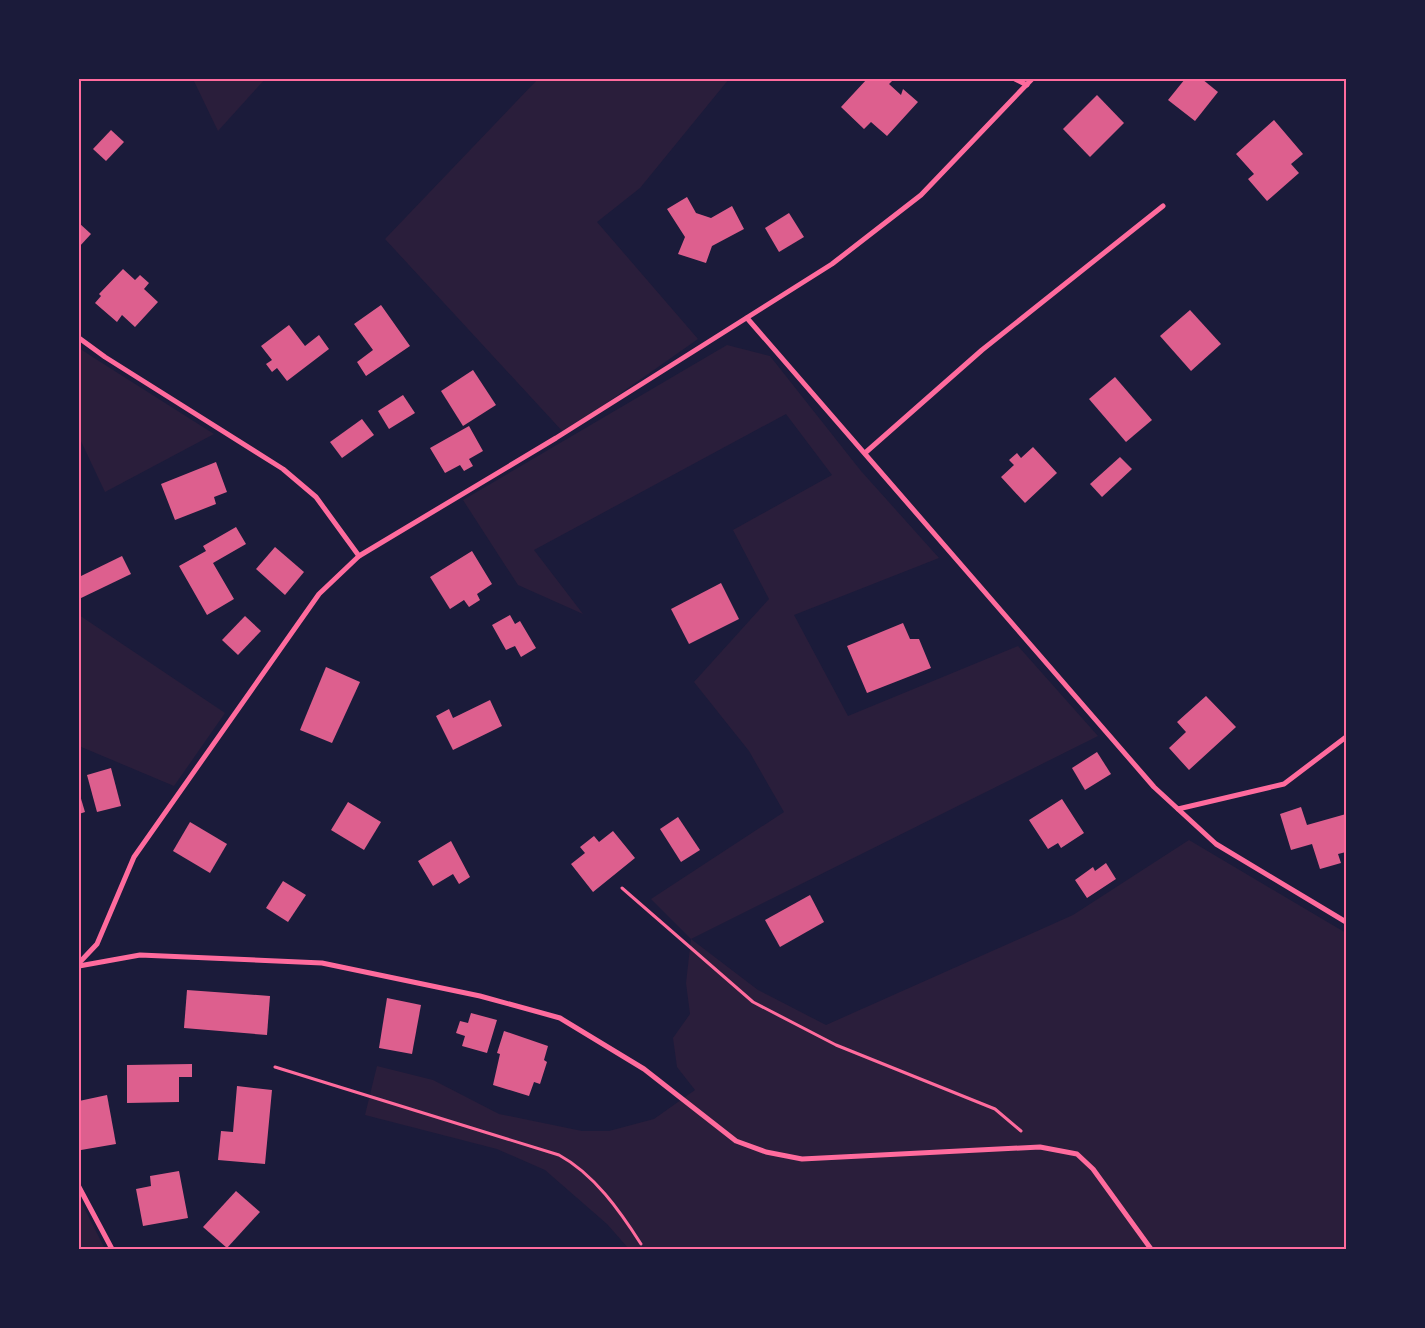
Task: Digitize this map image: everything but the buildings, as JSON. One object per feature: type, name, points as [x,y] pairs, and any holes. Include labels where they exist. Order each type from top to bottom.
[{"type":"street","points":[[1015,79],[1027,85]]},
{"type":"street","points":[[79,965],[97,944],[134,857],[319,594],[359,556],[564,433],[832,264],[921,195],[1032,79]]},
{"type":"street","points":[[865,453],[982,350],[1162,206]]},
{"type":"street","points":[[746,318],[1154,787],[1216,844],[1346,922]]},
{"type":"street","points":[[79,338],[105,357],[283,469],[316,497],[359,556]]},
{"type":"street","points":[[1178,809],[1284,784],[1346,737]]},
{"type":"street","points":[[79,965],[140,955],[322,963],[489,998],[560,1018],[644,1069],[736,1140],[766,1152],[802,1159],[1040,1147],[1077,1154],[1093,1169],[1151,1249]]},
{"type":"street","points":[[79,1187],[112,1249]]},
{"type":"path","points":[[622,888],[754,1002],[836,1045],[995,1109],[1040,1147]]},
{"type":"path","points":[[275,1067],[559,1155],[574,1164],[603,1192],[641,1244]]},
{"type":"shaded area","points":[[193,79],[265,79],[218,131]]},
{"type":"shaded area","points":[[538,79],[729,79],[640,188],[597,222],[698,339],[564,433],[385,239]]},
{"type":"shaded area","points":[[727,345],[770,356],[861,471],[939,558],[794,615],[848,716],[1018,646],[1098,736],[691,939],[651,899],[784,812],[749,751],[694,682],[769,599],[733,530],[832,475],[786,414],[534,550],[583,614],[518,585],[463,500]]},
{"type":"shaded area","points":[[79,348],[214,434],[105,492],[79,437]]},
{"type":"shaded area","points":[[79,615],[225,713],[174,786],[79,746]]},
{"type":"shaded area","points":[[1189,840],[1346,933],[1346,1249],[629,1249],[607,1224],[545,1170],[497,1149],[365,1115],[377,1066],[433,1080],[499,1114],[582,1131],[609,1131],[654,1119],[695,1090],[677,1067],[673,1038],[690,1014],[686,983],[691,939],[758,990],[826,1025],[1073,915]]},
{"type":"shaded area","points":[[79,1198],[105,1249],[79,1249]]}]
